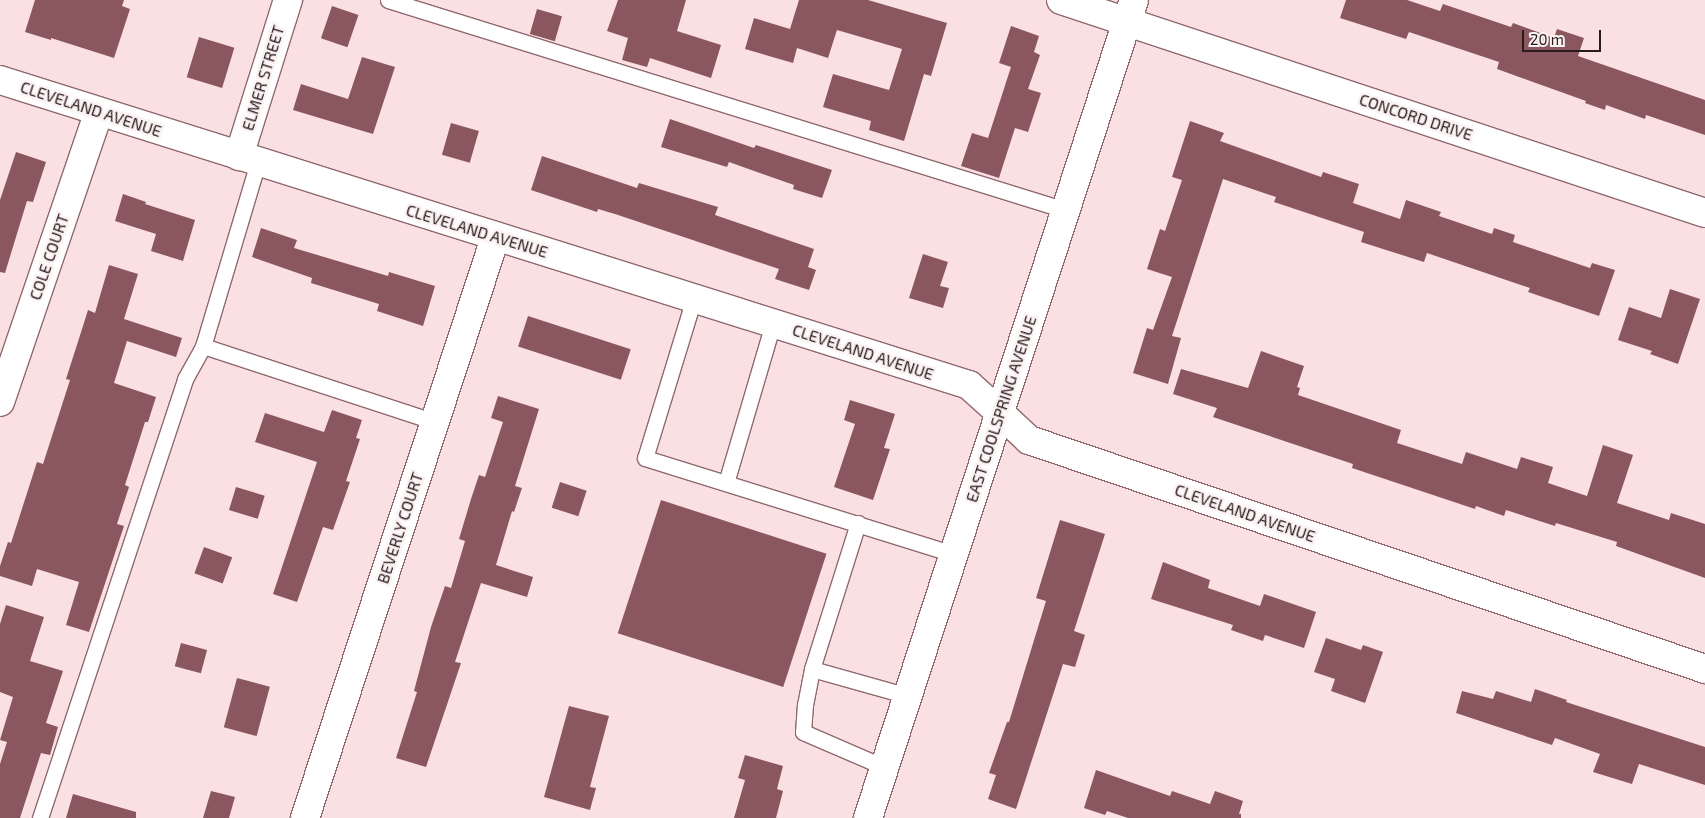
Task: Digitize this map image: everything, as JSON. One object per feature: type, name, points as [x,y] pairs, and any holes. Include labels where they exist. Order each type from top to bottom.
[{"type":"street","name":"ELMER STREET","points":[[248,159],[288,0]]},
{"type":"street","name":"CONCORD DRIVE","points":[[1061,0],[1130,10],[1705,213]]},
{"type":"street","name":"EAST COOLSPRING AVENUE","points":[[868,818],[1130,10]]},
{"type":"street","name":"CLEVELAND AVENUE","points":[[0,80],[495,238],[694,298],[969,386],[1029,440],[1705,668]]},
{"type":"street","name":"COLE COURT","points":[[0,402],[99,111]]},
{"type":"street","name":"BEVERLY COURT","points":[[305,818],[495,238]]},
{"type":"lane","points":[[388,0],[1066,210]]},
{"type":"lane","points":[[40,818],[185,379],[203,346],[248,159]]},
{"type":"lane","points":[[694,298],[645,458],[953,554]]},
{"type":"lane","points":[[726,482],[773,324]]},
{"type":"lane","points":[[203,346],[435,422]]},
{"type":"lane","points":[[858,524],[812,669],[805,704],[803,732],[884,767]]},
{"type":"lane","points":[[812,669],[908,696]]},
{"type":"building","points":[[35,0],[124,0],[122,6],[130,9],[114,58],[51,38],[51,40],[25,32]]},
{"type":"building","points":[[618,0],[686,0],[677,31],[721,45],[711,78],[650,58],[647,67],[622,60],[628,38],[607,31]]},
{"type":"building","points":[[799,0],[868,0],[947,23],[931,76],[924,74],[904,141],[869,130],[871,121],[823,107],[833,74],[889,90],[902,49],[837,30],[828,58],[797,48],[793,63],[745,49],[754,18],[790,29]]},
{"type":"building","points":[[1346,0],[1407,0],[1440,11],[1443,4],[1511,27],[1513,23],[1554,38],[1557,29],[1584,38],[1578,56],[1705,100],[1705,135],[1646,115],[1645,119],[1606,105],[1605,110],[1585,103],[1586,101],[1497,69],[1499,62],[1409,32],[1406,39],[1340,18]]},
{"type":"building","points":[[332,6],[358,15],[347,47],[321,38]]},
{"type":"building","points":[[537,9],[562,16],[555,41],[530,34]]},
{"type":"building","points":[[1011,26],[1039,36],[1034,52],[1040,55],[1028,89],[1041,93],[1028,132],[1015,128],[999,178],[961,166],[972,133],[988,138],[1011,67],[999,63]]},
{"type":"building","points":[[199,37],[234,48],[222,88],[187,77]]},
{"type":"building","points":[[362,57],[395,67],[373,134],[293,110],[301,84],[348,99]]},
{"type":"building","points":[[670,119],[754,148],[756,145],[832,170],[822,198],[793,189],[794,185],[729,162],[727,167],[661,147]]},
{"type":"building","points":[[1190,121],[1224,133],[1220,141],[1321,177],[1323,172],[1359,184],[1353,203],[1400,219],[1406,200],[1441,212],[1439,216],[1492,234],[1494,228],[1515,235],[1513,242],[1590,268],[1592,263],[1615,270],[1599,316],[1528,292],[1530,288],[1427,253],[1424,262],[1361,242],[1364,232],[1274,202],[1276,197],[1223,179],[1172,336],[1181,338],[1168,384],[1133,373],[1147,328],[1153,330],[1172,277],[1147,269],[1160,229],[1165,231],[1182,180],[1172,177]]},
{"type":"building","points":[[451,123],[479,131],[470,163],[442,155]]},
{"type":"building","points":[[16,152],[46,162],[33,202],[27,201],[5,273],[0,272],[0,200]]},
{"type":"building","points":[[542,156],[637,188],[639,183],[718,207],[715,215],[814,249],[808,267],[816,270],[809,290],[775,279],[779,269],[615,214],[598,209],[597,212],[531,190]]},
{"type":"building","points":[[123,194],[146,202],[145,204],[195,220],[183,261],[151,251],[156,234],[115,221]]},
{"type":"building","points":[[261,228],[297,240],[294,248],[388,276],[389,272],[435,286],[423,326],[377,311],[379,304],[311,283],[312,278],[252,257]]},
{"type":"building","points":[[923,254],[948,262],[940,286],[949,288],[943,308],[909,298]]},
{"type":"building","points":[[109,265],[138,274],[124,319],[182,338],[176,357],[127,341],[114,383],[156,397],[148,422],[145,422],[125,485],[129,487],[117,524],[124,526],[89,632],[66,625],[79,582],[37,569],[32,586],[0,576],[0,566],[8,542],[11,543],[37,462],[43,464],[70,380],[66,379],[88,310],[95,313]]},
{"type":"building","points":[[1670,289],[1700,299],[1678,364],[1650,354],[1652,351],[1618,340],[1629,307],[1661,318]]},
{"type":"building","points":[[528,316],[631,349],[621,380],[518,346]]},
{"type":"building","points":[[1261,351],[1304,366],[1297,387],[1300,388],[1298,395],[1401,430],[1397,443],[1462,464],[1466,452],[1517,469],[1521,457],[1553,467],[1548,483],[1587,496],[1603,445],[1633,455],[1617,503],[1669,520],[1671,513],[1705,524],[1705,578],[1616,546],[1617,542],[1556,523],[1555,526],[1506,510],[1504,516],[1476,506],[1475,509],[1352,468],[1353,464],[1213,417],[1217,408],[1173,394],[1181,369],[1248,388]]},
{"type":"building","points":[[498,396],[539,409],[515,486],[522,488],[514,512],[512,511],[496,565],[533,577],[527,597],[481,583],[455,662],[461,663],[426,767],[396,758],[417,692],[414,691],[431,627],[445,586],[451,588],[465,541],[459,539],[471,499],[479,475],[485,477],[503,422],[491,418]]},
{"type":"building","points":[[850,400],[895,414],[884,448],[890,449],[873,500],[834,487],[855,424],[844,420]]},
{"type":"building","points":[[332,410],[362,420],[356,438],[360,439],[346,481],[350,482],[333,530],[323,527],[297,602],[273,594],[317,462],[255,442],[265,413],[324,432]]},
{"type":"building","points":[[560,482],[587,491],[578,516],[552,508]]},
{"type":"building","points":[[236,487],[265,496],[258,519],[229,510]]},
{"type":"building","points":[[661,500],[826,554],[783,687],[618,633]]},
{"type":"building","points":[[1060,520],[1105,534],[1074,631],[1085,635],[1075,667],[1063,664],[1016,809],[988,799],[996,775],[989,773],[1007,722],[1009,722],[1046,601],[1036,598]]},
{"type":"building","points":[[204,547],[232,557],[223,584],[194,573]]},
{"type":"building","points":[[1163,562],[1210,580],[1208,588],[1260,606],[1264,594],[1316,612],[1304,648],[1265,635],[1263,641],[1231,630],[1233,625],[1151,599]]},
{"type":"building","points":[[6,605],[44,617],[30,661],[63,671],[46,723],[58,727],[50,755],[41,753],[20,818],[0,818],[0,764],[7,742],[0,740],[13,697],[0,692],[0,624]]},
{"type":"building","points":[[1326,638],[1361,650],[1363,645],[1383,652],[1365,703],[1331,691],[1335,679],[1314,672]]},
{"type":"building","points":[[181,643],[207,650],[201,673],[175,666]]},
{"type":"building","points":[[237,678],[270,687],[257,736],[224,727]]},
{"type":"building","points":[[1535,689],[1567,700],[1566,702],[1705,747],[1705,785],[1639,764],[1632,784],[1593,772],[1600,754],[1555,738],[1552,745],[1456,713],[1462,691],[1493,699],[1496,691],[1531,702]]},
{"type":"building","points":[[569,706],[609,716],[590,787],[596,788],[590,810],[544,797]]},
{"type":"building","points":[[745,755],[783,766],[777,789],[783,791],[776,818],[734,818],[745,780],[738,778]]},
{"type":"building","points":[[1096,770],[1170,796],[1172,791],[1210,804],[1215,791],[1243,801],[1239,814],[1241,814],[1241,818],[1128,818],[1107,811],[1105,815],[1084,808]]},
{"type":"building","points":[[211,791],[235,797],[229,818],[203,818]]},
{"type":"building","points":[[73,794],[136,812],[136,818],[66,818]]}]
